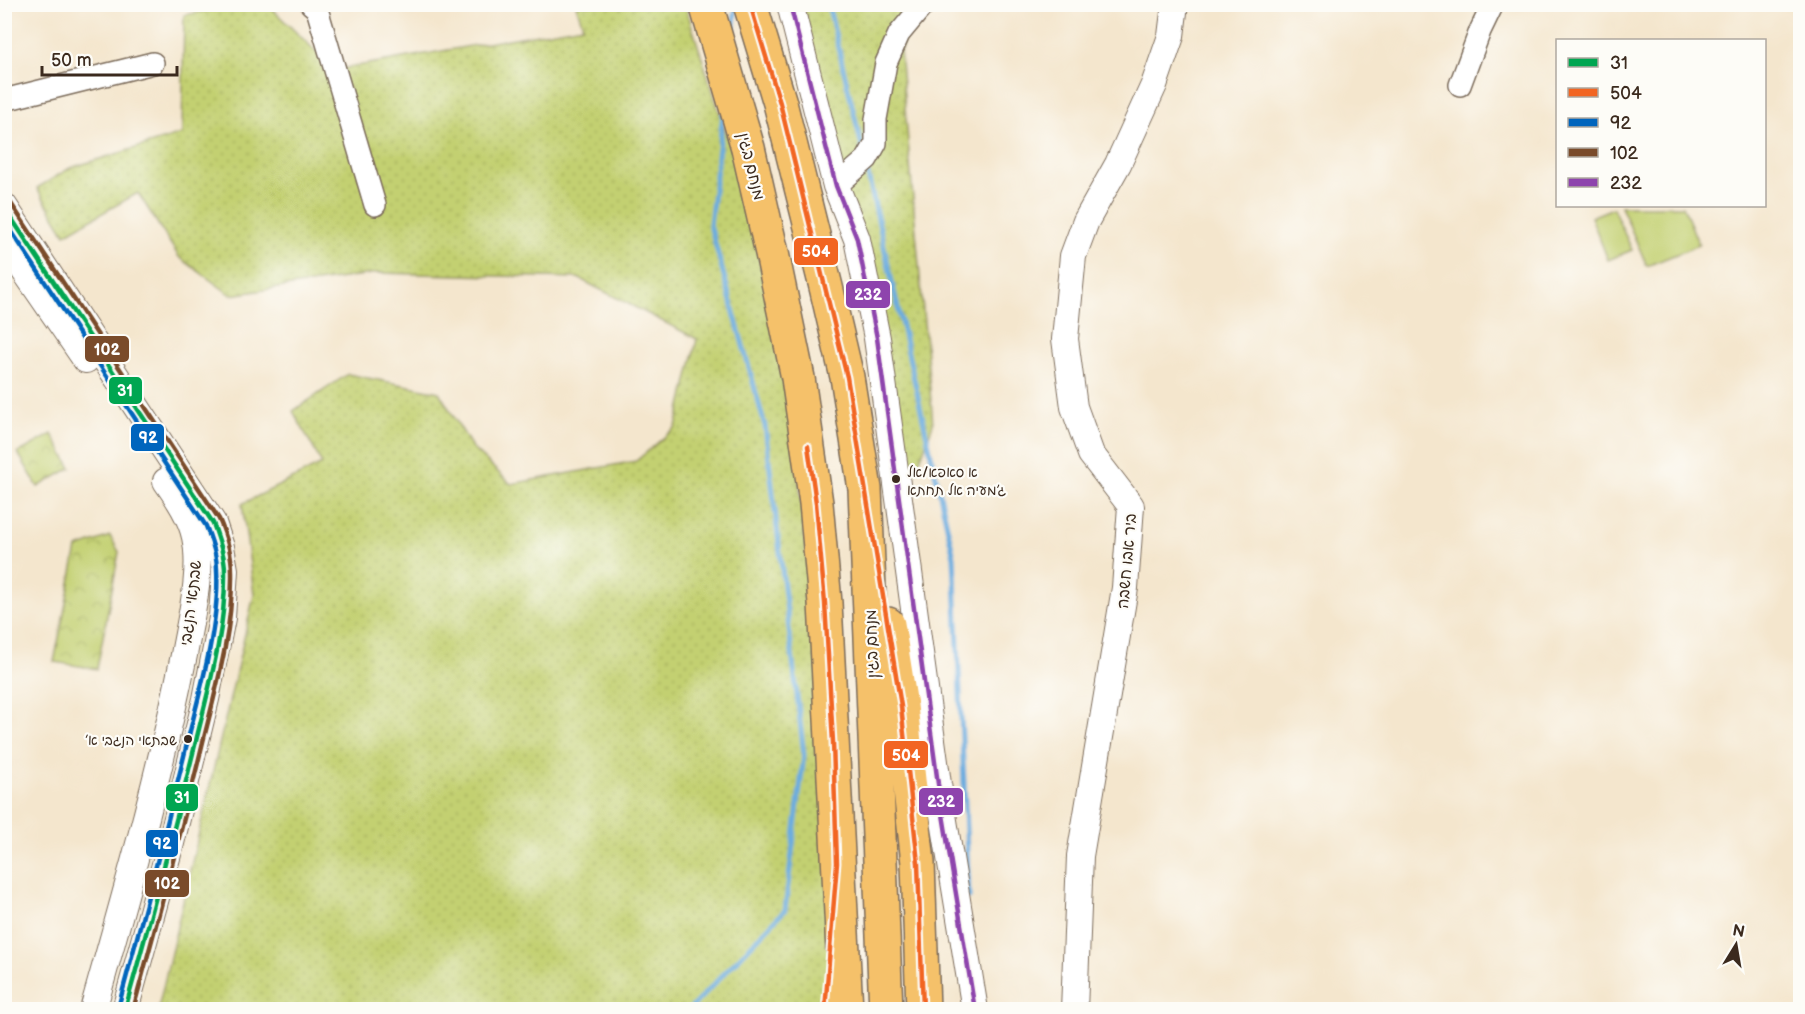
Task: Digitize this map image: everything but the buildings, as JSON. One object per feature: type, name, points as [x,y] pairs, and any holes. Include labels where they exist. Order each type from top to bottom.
[{"type":"highway","name":"מנחם בגין","points":[[706,4],[748,148],[798,378],[816,503],[825,603],[846,1010]]},
{"type":"highway","name":"מנחם בגין","points":[[750,4],[780,103],[826,287],[847,377],[865,489],[886,1010]]},
{"type":"highway","points":[[865,489],[901,706],[918,863],[923,1010]]},
{"type":"highway","points":[[825,1010],[837,863]]},
{"type":"street","points":[[311,4],[317,9],[375,205]]},
{"type":"street","points":[[790,4],[836,186],[857,239],[877,338],[938,784],[975,1010]]},
{"type":"street","points":[[836,186],[867,159],[876,143],[876,119],[886,63],[898,34],[924,4]]},
{"type":"street","name":"ביר אבו חשבה","points":[[1074,1010],[1080,856],[1125,588],[1131,507],[1091,454],[1074,407],[1065,339],[1073,256],[1086,222],[1118,164],[1154,85],[1171,36],[1175,4]]},
{"type":"street","points":[[1460,85],[1480,31],[1493,4]]},
{"type":"street","points":[[4,100],[153,63]]},
{"type":"street","name":"שבתאי הנגבי","points":[[4,206],[213,523],[221,547],[225,570],[222,618],[206,699],[159,892],[125,1010]]},
{"type":"street","name":"שבתאי הנגבי","points":[[4,241],[180,501],[195,538],[196,577],[192,613],[176,692],[129,884],[93,1010]]},
{"type":"green space","points":[[235,5],[268,5],[335,70],[583,26],[576,5],[685,5],[732,151],[789,378],[850,1009],[158,1009],[254,595],[242,504],[322,464],[293,411],[348,374],[439,392],[473,449],[511,484],[636,461],[676,427],[697,339],[578,278],[377,273],[231,295],[179,257],[138,193],[65,234],[37,188],[70,168],[182,134],[184,15]]},
{"type":"green space","points":[[803,5],[916,5],[900,51],[933,424],[915,474],[903,459]]},
{"type":"green space","points":[[1621,207],[1683,207],[1699,245],[1647,266]]},
{"type":"green space","points":[[1613,208],[1632,250],[1608,260],[1591,217]]},
{"type":"green space","points":[[52,434],[71,468],[38,487],[18,453]]},
{"type":"green space","points":[[110,536],[119,552],[97,669],[54,662],[77,548]]},
{"type":"waterway","points":[[828,4],[863,151]]},
{"type":"waterway","points":[[732,42],[736,6]]},
{"type":"waterway","points":[[689,1010],[785,910],[804,755],[765,426],[710,225],[723,114]]},
{"type":"waterway","points":[[866,166],[954,557],[969,897]]},
{"type":"transit line","name":"504","points":[[750,4],[780,103],[847,377],[901,706],[918,863],[923,1010]]},
{"type":"transit line","name":"232","points":[[790,4],[836,186],[857,239],[877,338],[938,784],[975,1010]]},
{"type":"transit line","name":"102","points":[[10,202],[219,519],[231,558],[230,616],[218,681],[133,1010]]},
{"type":"transit line","name":"31","points":[[4,207],[213,523],[224,559],[223,614],[211,679],[125,1010]]},
{"type":"transit line","name":"92","points":[[4,220],[206,526],[216,559],[216,609],[205,672],[118,1008]]},
{"type":"transit line","name":"504","points":[[808,446],[816,503],[825,603],[837,863],[825,1010]]},
{"type":"place","name":"א סאפא/אל ג׳מעיה אל תחתא","points":[[896,479]]},
{"type":"place","name":"שבתאי הנגבי א׳","points":[[188,739]]}]
